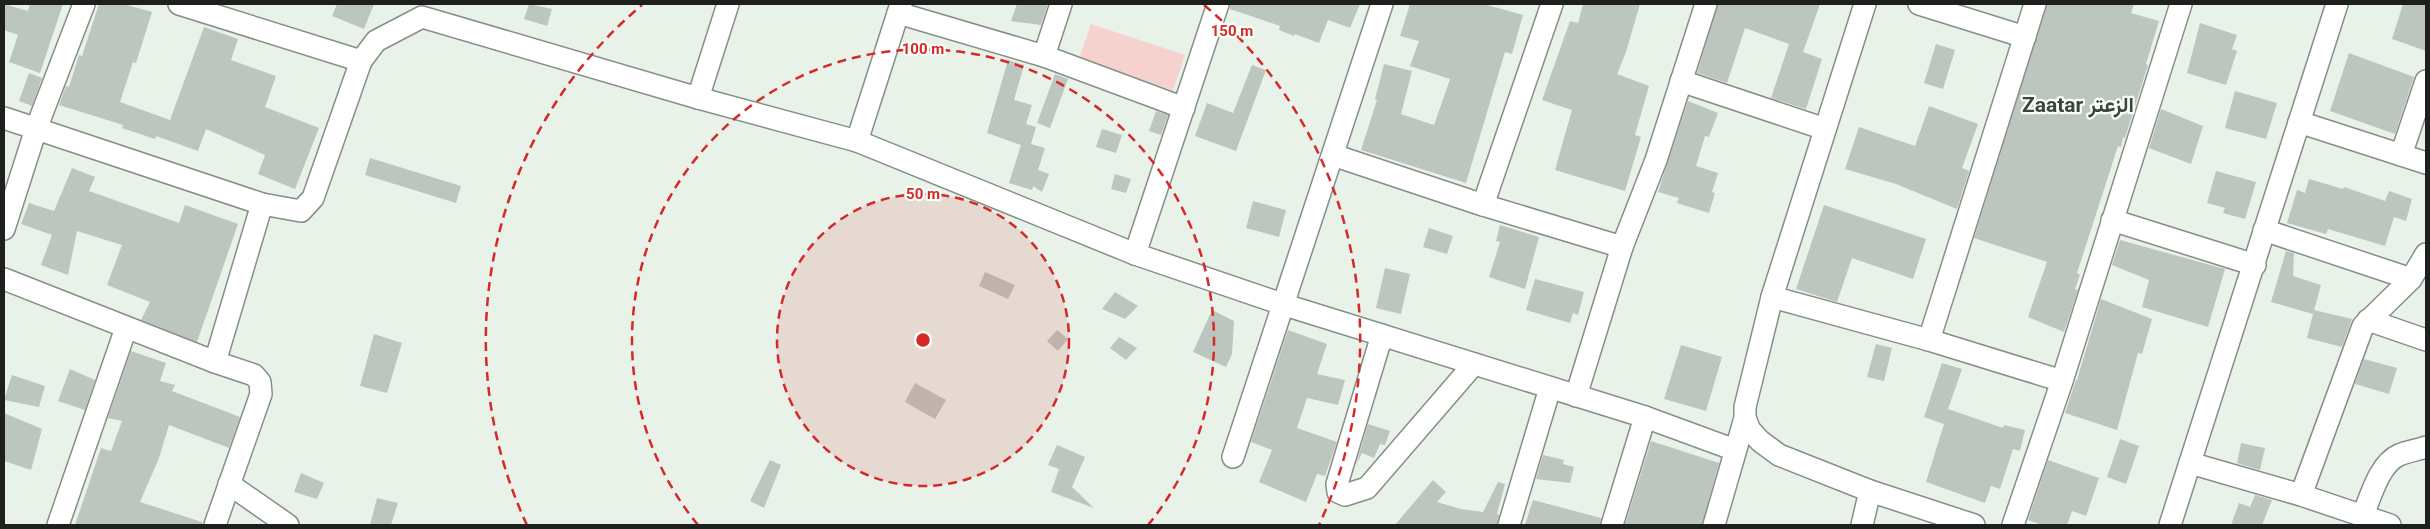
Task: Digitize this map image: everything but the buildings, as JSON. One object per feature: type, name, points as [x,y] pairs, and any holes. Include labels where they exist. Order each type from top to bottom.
[{"type":"street","points":[[4,229],[36,130],[84,4]]},
{"type":"street","points":[[180,4],[229,12],[361,61]]},
{"type":"street","points":[[698,98],[728,4]]},
{"type":"street","points":[[1044,56],[1061,4]]},
{"type":"street","points":[[1135,254],[1218,4]]},
{"type":"street","points":[[1233,457],[1285,305],[1382,4]]},
{"type":"street","points":[[1483,205],[1552,4]]},
{"type":"street","points":[[1576,396],[1622,247],[1656,160],[1706,4]]},
{"type":"street","points":[[1714,525],[1745,418],[1745,407],[1772,297],[1865,4]]},
{"type":"street","points":[[1918,4],[2025,37]]},
{"type":"street","points":[[1929,340],[2035,4]]},
{"type":"street","points":[[2013,525],[2062,381],[2181,4]]},
{"type":"street","points":[[2170,525],[2255,265],[2264,230],[2337,4]]},
{"type":"street","points":[[857,141],[899,8],[1044,56],[1184,108]]},
{"type":"street","points":[[4,118],[262,204],[301,211],[313,198],[361,61],[376,41],[424,10],[698,98],[857,141],[1135,254],[1285,305],[1645,417],[1735,450]]},
{"type":"street","points":[[2401,155],[2426,81]]},
{"type":"street","points":[[1681,82],[1825,129]]},
{"type":"street","points":[[2299,122],[2426,163]]},
{"type":"street","points":[[1333,155],[1483,205],[1622,247]]},
{"type":"street","points":[[215,362],[262,204]]},
{"type":"street","points":[[2112,220],[2255,265]]},
{"type":"street","points":[[2264,230],[2411,279]]},
{"type":"street","points":[[2301,495],[2356,340],[2368,320],[2411,279],[2426,254]]},
{"type":"street","points":[[4,279],[126,328],[254,375],[260,382],[261,394],[215,525]]},
{"type":"street","points":[[1772,297],[1929,340],[2062,381]]},
{"type":"street","points":[[2368,320],[2426,340]]},
{"type":"street","points":[[58,525],[126,328]]},
{"type":"street","points":[[1382,336],[1337,484],[1338,492],[1345,494],[1367,488],[1474,364]]},
{"type":"street","points":[[1510,525],[1550,388]]},
{"type":"street","points":[[1612,525],[1645,417]]},
{"type":"street","points":[[1745,418],[1750,430],[1760,441],[1779,455],[1870,491],[1974,525]]},
{"type":"street","points":[[2362,515],[2382,472],[2389,462],[2399,455],[2426,447]]},
{"type":"street","points":[[2190,464],[2301,495],[2390,525]]},
{"type":"street","points":[[229,484],[288,525]]},
{"type":"street","points":[[1862,525],[1870,491]]},
{"type":"shaded area","points":[[1091,24],[1185,55],[1173,90],[1079,59]]},
{"type":"district","name":"Zaatar الزعتر","points":[[2078,105]]}]
